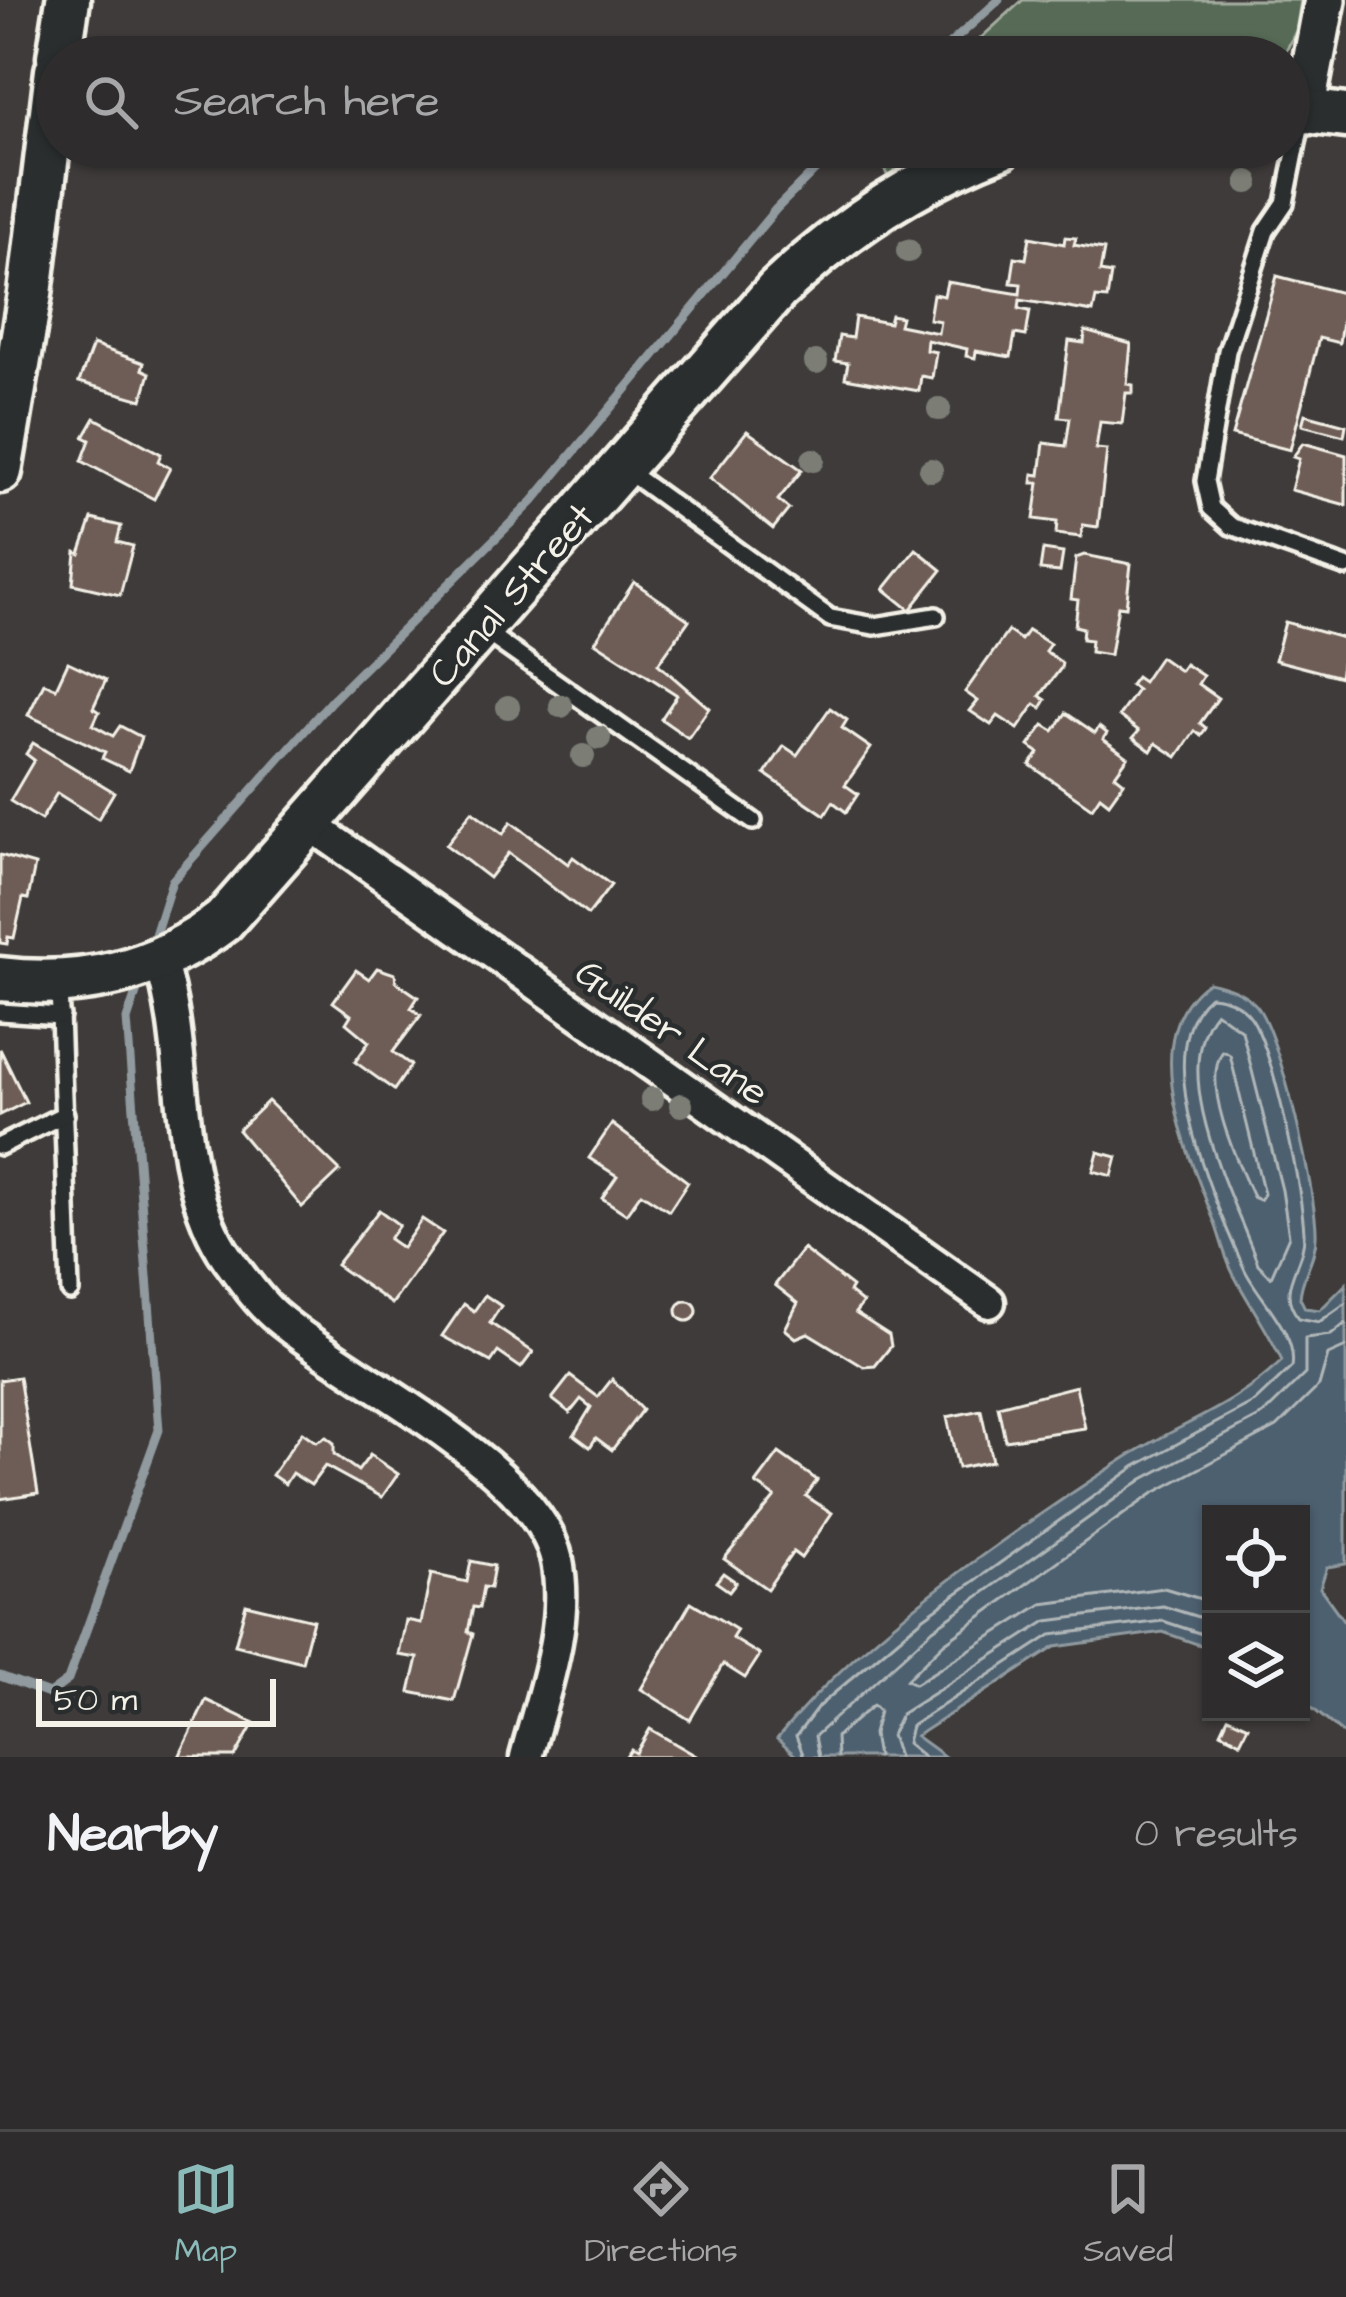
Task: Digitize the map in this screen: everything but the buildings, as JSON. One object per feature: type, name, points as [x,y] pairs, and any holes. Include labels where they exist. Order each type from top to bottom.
[{"type":"main road","points":[[62,36],[68,0]]},
{"type":"main road","points":[[1310,112],[1346,116]]},
{"type":"main road","points":[[0,471],[45,168]]},
{"type":"main road","name":"Canal Street","points":[[0,979],[60,999],[160,961],[223,921],[764,303],[820,250],[907,191],[956,168]]},
{"type":"street","points":[[1310,57],[1325,0]]},
{"type":"street","name":"Guilder Lane","points":[[311,825],[989,1302]]},
{"type":"street","points":[[160,961],[176,1010],[191,1169],[225,1254],[271,1312],[504,1477],[541,1518],[557,1560],[560,1606],[526,1757]]},
{"type":"lane","points":[[1290,168],[1286,203],[1266,231],[1227,351],[1205,481],[1211,508],[1231,526],[1346,567]]},
{"type":"lane","points":[[621,466],[830,618],[875,626],[936,616]]},
{"type":"lane","points":[[481,628],[753,821]]},
{"type":"lane","points":[[0,1012],[60,999],[70,1291]]},
{"type":"lane","points":[[0,1146],[65,1114]]},
{"type":"green space","points":[[1023,0],[1301,0],[1294,36],[983,36]]},
{"type":"green space","points":[[884,168],[913,168],[889,179]]},
{"type":"water","points":[[1208,982],[1234,990],[1256,1005],[1286,1080],[1315,1217],[1315,1245],[1300,1298],[1305,1308],[1320,1310],[1346,1284],[1346,1564],[1327,1567],[1320,1588],[1346,1624],[1346,1736],[1310,1706],[1310,1505],[1202,1505],[1202,1646],[1163,1632],[1055,1647],[916,1736],[945,1757],[797,1757],[777,1739],[850,1662],[894,1624],[1037,1517],[1127,1457],[1244,1392],[1282,1361],[1229,1265],[1181,1129],[1170,1063],[1174,1032],[1186,1004]]},
{"type":"waterway","points":[[959,36],[999,0]]},
{"type":"waterway","points":[[152,944],[172,881],[331,701],[533,501],[776,209],[817,168]]},
{"type":"waterway","points":[[0,1676],[49,1694],[68,1680],[159,1430],[127,1020],[141,978]]}]
